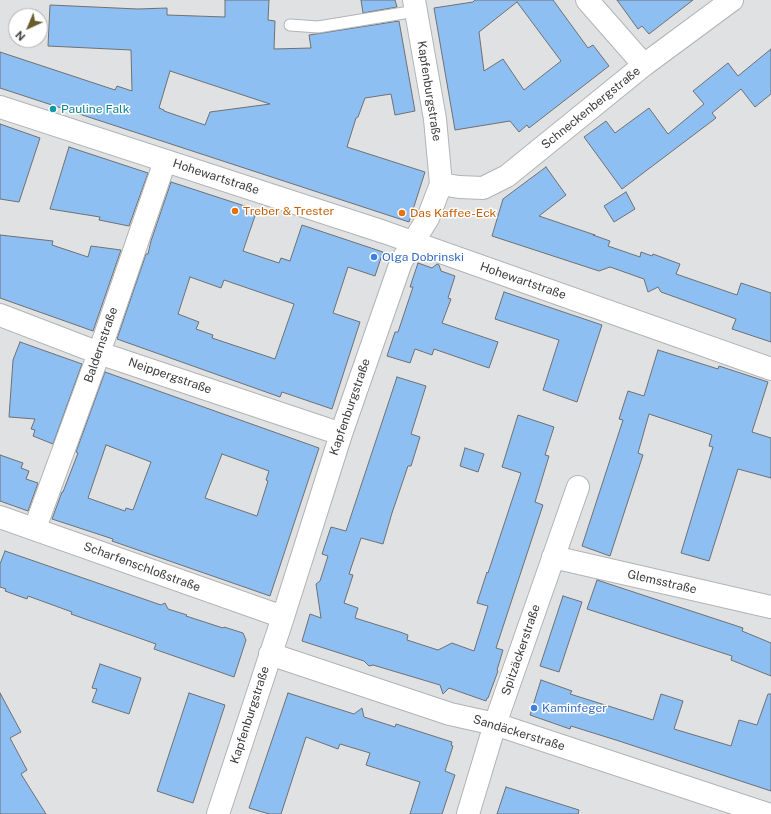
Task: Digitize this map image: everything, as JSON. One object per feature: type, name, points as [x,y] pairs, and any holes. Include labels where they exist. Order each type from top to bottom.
[{"type":"street","points":[[587,0],[644,65]]},
{"type":"street","name":"Schneckenbergstraße","points":[[441,184],[459,187],[483,188],[507,176],[644,65],[732,0]]},
{"type":"street","name":"Kapfenburgstraße","points":[[218,814],[341,434],[401,262],[428,218],[441,184],[435,119],[415,5]]},
{"type":"street","name":"Hohewartstraße","points":[[0,107],[384,232],[771,369]]},
{"type":"street","name":"Baldernstraße","points":[[34,528],[99,353],[165,161]]},
{"type":"street","name":"Neippergstraße","points":[[0,315],[99,353],[341,434]]},
{"type":"street","name":"Spitzäckerstraße","points":[[468,814],[495,724],[578,487]]},
{"type":"street","name":"Scharfenschloßstraße","points":[[0,517],[283,617]]},
{"type":"street","name":"Glemsstraße","points":[[553,557],[771,607]]},
{"type":"street","name":"Sandäckerstraße","points":[[270,654],[450,714],[495,724],[767,814]]},
{"type":"lane","points":[[290,25],[318,27],[415,5]]},
{"type":"building","points":[[225,0],[269,0],[268,20],[275,21],[274,49],[311,48],[309,35],[399,21],[415,111],[395,115],[391,94],[365,98],[358,117],[356,118],[347,147],[425,172],[409,222],[0,88],[0,52],[115,90],[117,86],[132,91],[131,50],[48,46],[50,5],[138,9],[167,8],[167,15],[225,17]],"holes":[[[170,71],[270,104],[210,112],[205,125],[159,108]]]},
{"type":"building","points":[[361,0],[395,0],[397,7],[363,13]]},
{"type":"building","points":[[475,0],[553,0],[588,48],[593,45],[609,66],[529,128],[527,125],[519,132],[510,121],[455,130],[434,8],[473,2]],"holes":[[[517,2],[561,61],[524,90],[503,59],[484,71],[479,32]]]},
{"type":"building","points":[[617,0],[693,0],[649,34],[642,26],[638,29]]},
{"type":"building","points":[[771,49],[771,94],[755,107],[741,89],[712,113],[716,118],[622,189],[584,137],[606,121],[615,133],[649,108],[668,134],[704,104],[693,91],[728,63],[738,76]]},
{"type":"building","points":[[0,124],[40,138],[19,202],[0,199]]},
{"type":"building","points":[[69,147],[148,173],[129,226],[99,220],[100,217],[50,209]]},
{"type":"building","points":[[546,167],[566,195],[539,216],[610,241],[608,246],[640,257],[641,252],[652,256],[653,254],[680,264],[676,274],[737,295],[741,283],[771,293],[771,342],[732,329],[736,319],[661,292],[658,287],[648,292],[644,279],[610,267],[599,271],[492,236],[503,199]]},
{"type":"building","points":[[171,182],[257,210],[243,251],[279,263],[281,258],[290,261],[302,225],[383,252],[375,276],[348,267],[333,313],[360,322],[332,409],[282,392],[280,397],[117,339],[146,254],[148,254]],"holes":[[[190,277],[221,288],[224,280],[294,304],[275,359],[212,338],[213,335],[196,329],[199,322],[178,314]]]},
{"type":"building","points":[[626,192],[635,209],[614,222],[604,206]]},
{"type":"building","points":[[0,235],[53,241],[52,245],[88,257],[91,246],[121,250],[93,331],[0,298]]},
{"type":"building","points":[[418,263],[432,268],[437,264],[439,265],[441,271],[455,276],[448,298],[451,299],[442,323],[498,342],[489,368],[434,349],[432,355],[415,349],[410,363],[387,356],[395,332],[398,332],[413,287],[410,287]]},
{"type":"building","points":[[504,292],[602,325],[577,402],[543,390],[559,340],[495,319]]},
{"type":"building","points":[[20,342],[82,364],[53,444],[33,436],[35,430],[31,429],[35,419],[9,417],[13,360]]},
{"type":"building","points":[[658,350],[718,369],[719,366],[768,382],[752,432],[771,438],[771,478],[738,469],[709,561],[681,553],[713,447],[709,446],[712,435],[649,414],[638,453],[643,455],[610,556],[582,546],[623,420],[619,419],[628,391],[644,396]]},
{"type":"building","points":[[105,372],[319,448],[270,596],[112,541],[113,539],[52,519],[78,453],[76,452]],"holes":[[[106,445],[151,462],[133,510],[126,508],[125,511],[88,498]],[[222,454],[269,471],[266,480],[268,481],[257,516],[205,498]]]},
{"type":"building","points":[[397,377],[426,386],[411,434],[420,437],[411,466],[408,466],[383,544],[361,538],[349,574],[353,575],[344,603],[358,608],[355,618],[408,635],[407,640],[438,650],[452,643],[474,651],[488,606],[477,603],[521,473],[502,467],[518,415],[554,427],[545,455],[549,456],[535,502],[543,505],[496,648],[503,650],[497,670],[498,671],[486,701],[449,688],[443,694],[440,685],[373,665],[369,666],[364,661],[302,641],[310,614],[321,618],[316,584],[320,581],[328,556],[322,554],[331,527],[346,531]]},
{"type":"building","points":[[465,448],[484,454],[478,472],[460,466]]},
{"type":"building","points":[[0,455],[23,463],[21,468],[29,471],[26,479],[38,483],[28,511],[0,501]]},
{"type":"building","points":[[5,551],[161,605],[165,603],[168,609],[187,615],[186,616],[243,633],[246,640],[234,677],[154,649],[156,644],[71,614],[72,612],[28,596],[27,599],[5,591],[6,589],[0,587],[0,564]]},
{"type":"building","points":[[597,580],[743,628],[742,631],[771,643],[771,676],[731,660],[732,656],[587,609]]},
{"type":"building","points":[[563,596],[582,602],[559,672],[540,666]]},
{"type":"building","points":[[100,664],[141,678],[129,714],[92,702],[97,689],[92,688]]},
{"type":"building","points":[[541,680],[572,691],[570,694],[653,720],[661,694],[683,701],[674,729],[731,746],[739,720],[757,725],[768,694],[771,694],[771,791],[619,741],[571,726],[570,729],[530,715]]},
{"type":"building","points":[[0,693],[21,732],[10,738],[27,770],[21,774],[46,814],[0,814]]},
{"type":"building","points":[[189,693],[225,705],[193,803],[157,791]]},
{"type":"building","points":[[288,693],[354,714],[362,708],[364,717],[395,727],[396,724],[452,742],[451,745],[453,746],[445,771],[455,775],[442,814],[410,814],[420,782],[366,765],[370,753],[340,744],[338,749],[306,737],[281,814],[269,814],[249,808]]},
{"type":"building","points":[[506,787],[579,810],[578,814],[497,814]]},
{"type":"place","name":"Pauline Falk","points":[[53,109]]},
{"type":"place","name":"Treber & Trester","points":[[235,211]]},
{"type":"place","name":"Das Kaffee-Eck","points":[[402,213]]},
{"type":"place","name":"Olga Dobrinski","points":[[374,257]]},
{"type":"place","name":"Kaminfeger","points":[[534,708]]}]
